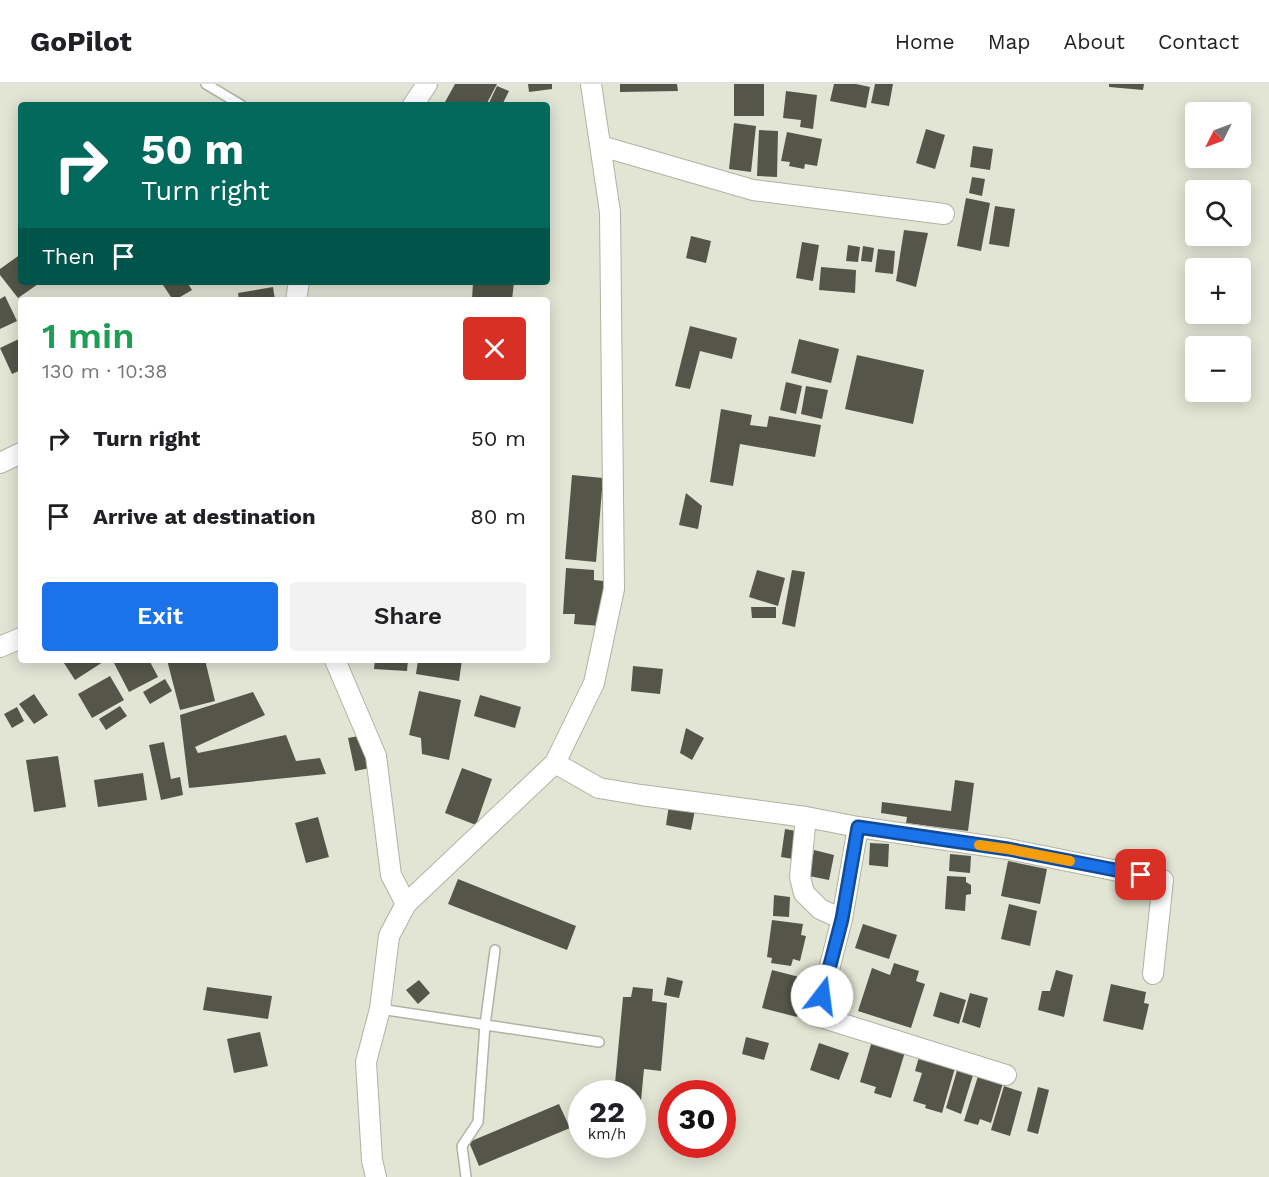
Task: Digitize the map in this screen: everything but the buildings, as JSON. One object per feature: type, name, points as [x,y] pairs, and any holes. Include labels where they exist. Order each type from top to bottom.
[{"type":"street","points":[[415,102],[427,84]]},
{"type":"street","points":[[375,1177],[366,1062],[380,1009],[389,936],[406,904],[555,763],[594,683],[614,589],[610,212],[591,84]]},
{"type":"street","points":[[600,146],[753,190],[944,214]]},
{"type":"street","points":[[0,463],[18,454]]},
{"type":"street","points":[[0,647],[18,639]]},
{"type":"street","points":[[336,663],[376,756],[391,875],[406,904]]},
{"type":"street","points":[[555,763],[599,788],[806,817],[1008,849],[1163,880],[1153,974]]},
{"type":"street","points":[[806,817],[800,877],[804,893],[820,909],[842,919]]},
{"type":"street","points":[[858,827],[842,919],[817,1016],[1006,1075]]},
{"type":"lane","points":[[206,84],[236,102]]},
{"type":"lane","points":[[466,1177],[462,1146],[478,1122],[485,1025],[495,950]]},
{"type":"lane","points":[[380,1009],[599,1042]]},
{"type":"slow traffic","points":[[979,845],[1070,861]]},
{"type":"route","points":[[822,996],[842,919],[858,827],[1008,849],[1141,875]]}]
